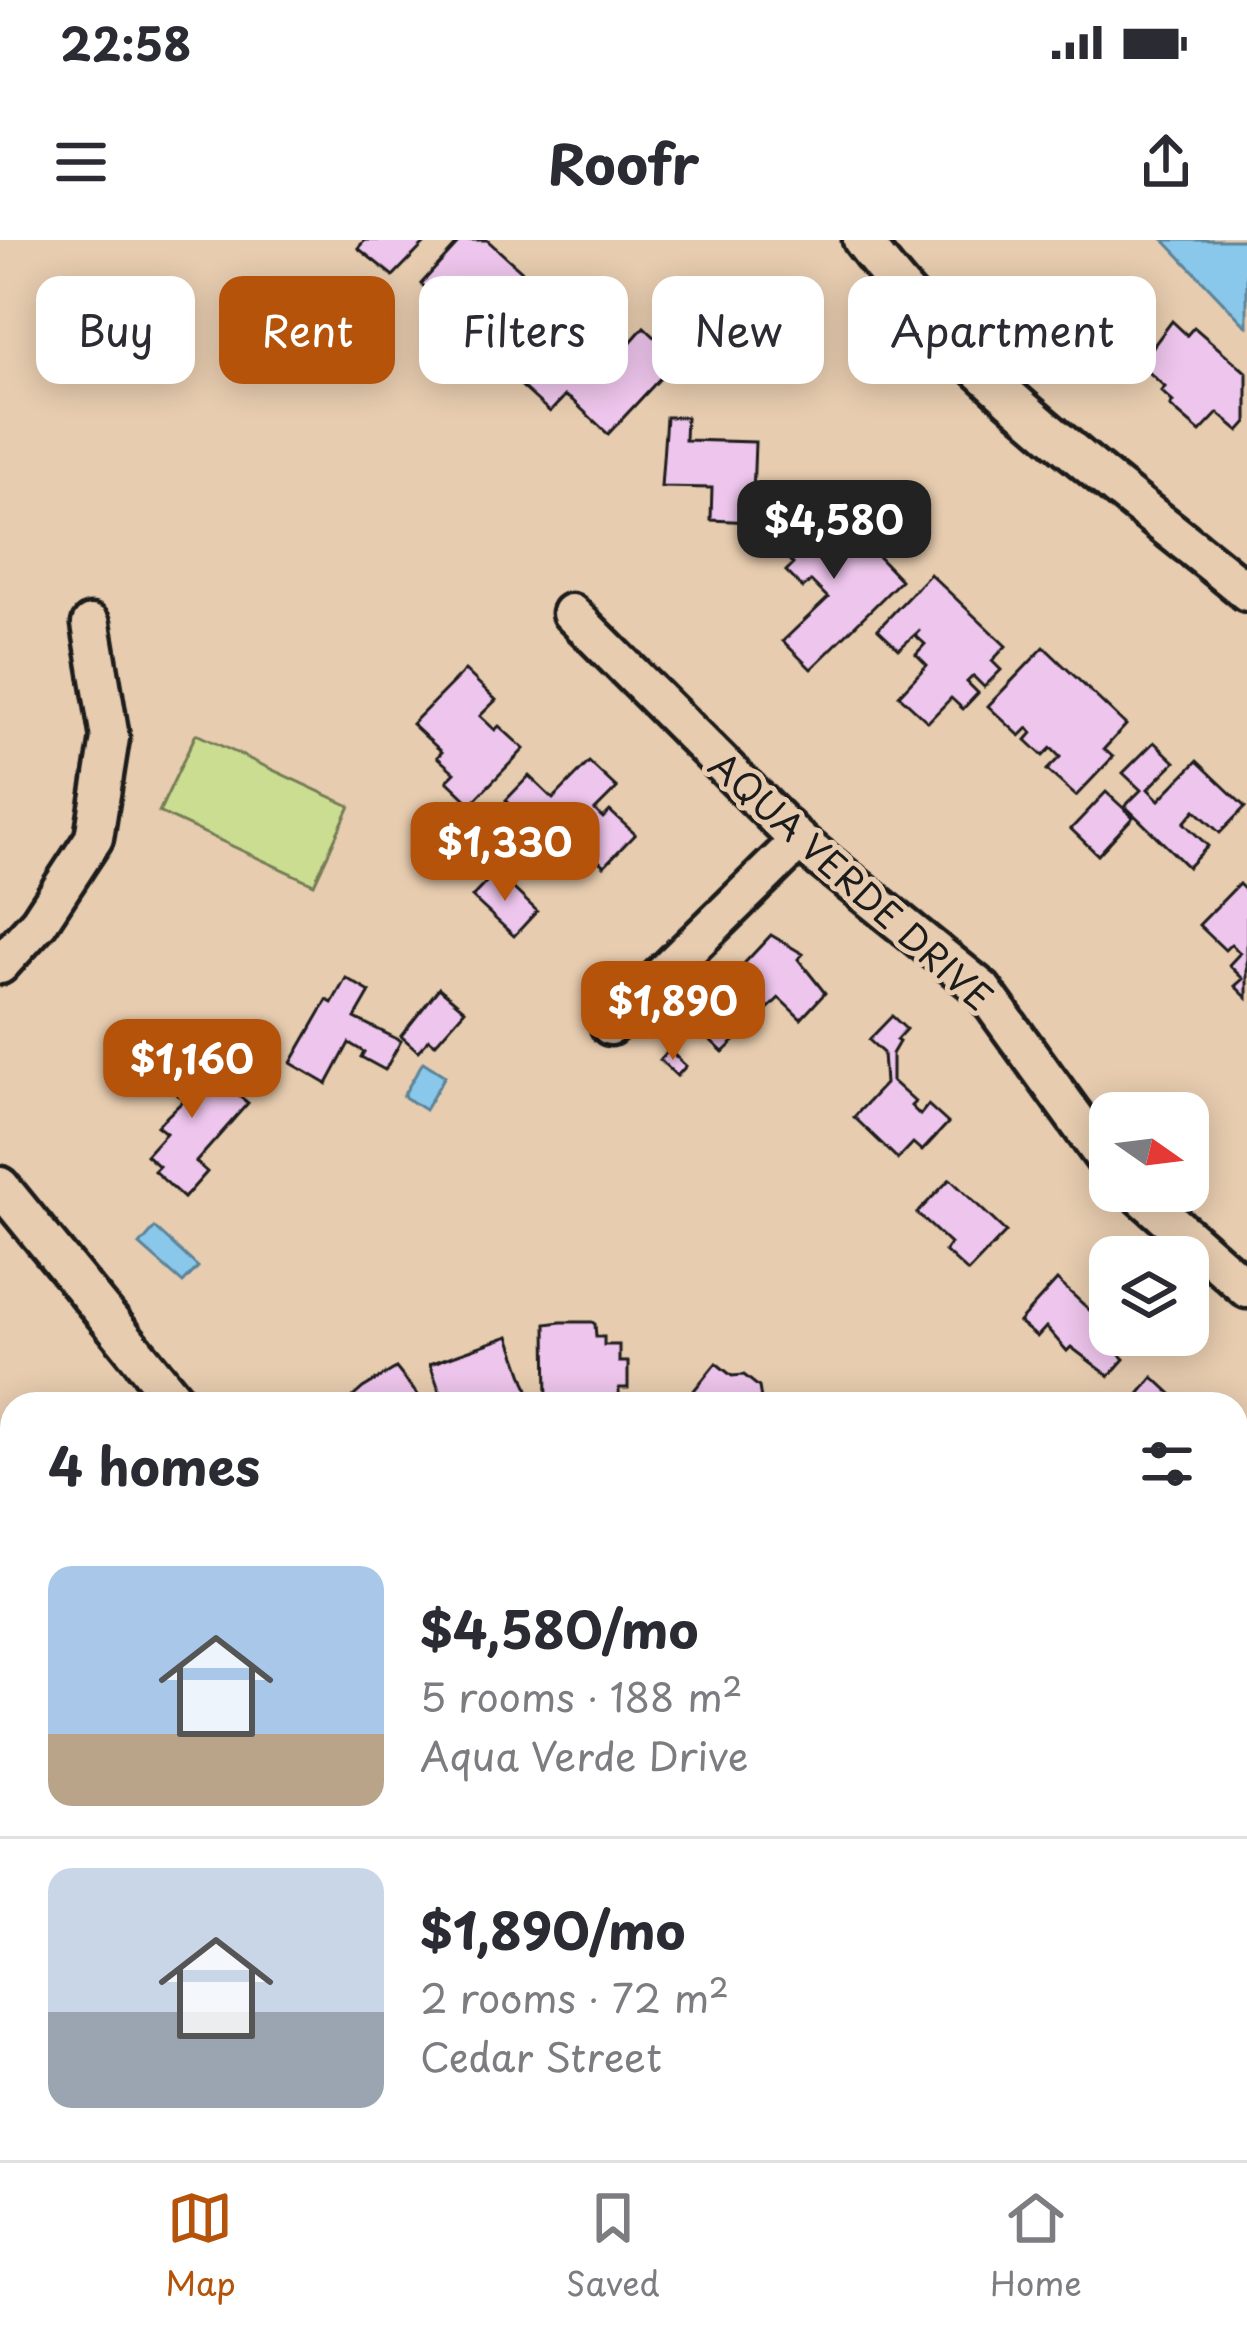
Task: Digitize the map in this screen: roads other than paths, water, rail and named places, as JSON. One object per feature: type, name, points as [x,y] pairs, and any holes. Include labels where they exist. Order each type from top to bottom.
[{"type":"street","points":[[862,240],[900,292],[1035,418],[1247,592]]},
{"type":"street","name":"AQUA VERDE DRIVE","points":[[571,613],[799,841],[982,988],[1089,1137]]},
{"type":"street","points":[[0,965],[39,922],[94,838],[110,738],[91,624]]},
{"type":"street","points":[[610,1026],[799,841]]},
{"type":"street","points":[[0,1186],[168,1392]]},
{"type":"street","points":[[1160,1212],[1247,1289]]},
{"type":"water","points":[[1164,240],[1247,240],[1247,326],[1244,324]]},
{"type":"water","points":[[423,1062],[445,1076],[425,1110],[403,1096]]},
{"type":"water","points":[[155,1228],[198,1267],[183,1283],[140,1245]]}]
